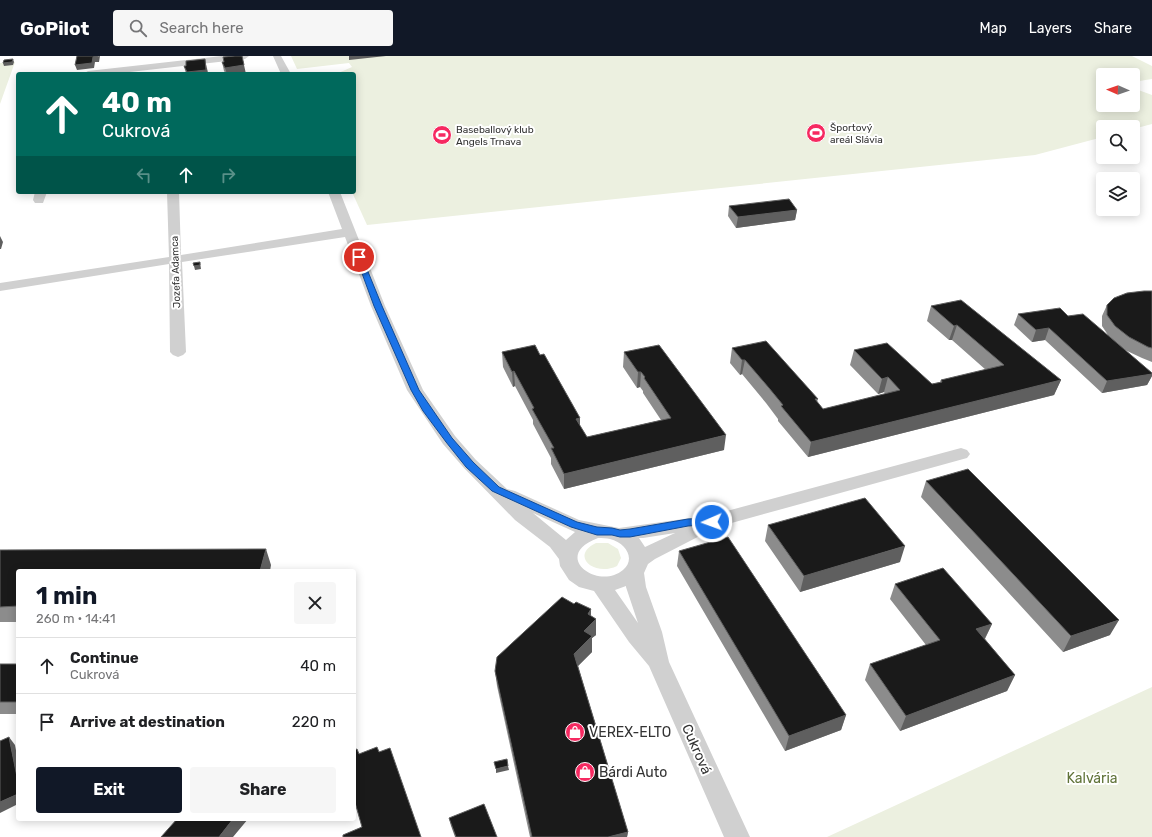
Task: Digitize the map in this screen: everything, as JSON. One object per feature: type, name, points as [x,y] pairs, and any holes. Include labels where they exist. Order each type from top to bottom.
[{"type":"street","points":[[120,72],[169,69],[245,56]]},
{"type":"street","points":[[277,56],[285,72]]},
{"type":"street","name":"Jozefa Adamca","points":[[173,194],[178,352]]},
{"type":"street","points":[[335,194],[378,306],[415,390],[426,409],[449,440],[470,464],[522,515],[557,542],[568,557]]},
{"type":"street","points":[[0,287],[350,232]]},
{"type":"street","points":[[620,534],[688,523],[712,522],[961,454]]},
{"type":"street","points":[[496,489],[574,525],[597,531]]},
{"type":"street","points":[[637,566],[637,547],[620,534],[612,531],[597,531],[588,533],[573,543],[569,550],[568,557],[570,567],[576,574],[590,582],[613,584],[625,579],[652,551],[694,533],[712,522]]},
{"type":"street","name":"Cukrová","points":[[637,566],[636,587],[652,632],[658,662],[737,837]]},
{"type":"street","name":"Cukrová","points":[[600,584],[636,636],[658,662]]},
{"type":"green space","name":"Športový areál Slávia","points":[[291,56],[1132,56],[1152,66],[1152,79],[1140,81],[1140,68],[1096,68],[1096,112],[1140,112],[1140,91],[1152,95],[1152,124],[1140,127],[1140,120],[1096,120],[1096,139],[1035,155],[367,225],[353,194],[356,194],[356,72],[341,72],[352,67],[349,63],[297,69]]},
{"type":"green space","points":[[15,62],[0,104],[0,63]]},
{"type":"green space","points":[[596,543],[608,543],[618,549],[621,558],[617,566],[609,569],[601,569],[588,564],[585,559],[585,554],[588,548]]},
{"type":"green space","name":"Kalvária","points":[[1152,687],[1152,837],[827,837]]},
{"type":"building","points":[[77,56],[98,56],[93,57],[92,63],[75,65]]},
{"type":"building","points":[[242,56],[244,65],[225,68],[222,62],[224,62],[223,57]]},
{"type":"building","points":[[13,59],[12,62],[3,63],[4,60]]},
{"type":"building","points":[[205,59],[206,70],[187,72],[184,66],[186,66],[186,61]]},
{"type":"building","points":[[789,199],[797,210],[738,217],[729,206]]},
{"type":"building","points":[[200,262],[200,265],[194,266],[193,263]]},
{"type":"building","points":[[1152,291],[1152,348],[1129,337],[1115,326],[1107,315],[1107,305],[1114,298],[1127,293]]},
{"type":"building","points":[[961,300],[1061,380],[811,442],[781,406],[783,405],[769,388],[745,360],[742,360],[732,348],[766,341],[818,399],[815,399],[823,409],[900,390],[888,377],[882,379],[854,350],[887,343],[932,384],[942,382],[941,380],[1004,365],[957,325],[954,326],[931,306]]},
{"type":"building","points":[[1060,308],[1068,316],[1083,314],[1152,374],[1107,381],[1049,328],[1036,330],[1018,314]]},
{"type":"building","points":[[535,345],[540,355],[544,354],[580,418],[576,419],[587,437],[671,418],[644,378],[645,377],[641,372],[638,372],[624,352],[659,345],[726,435],[564,474],[551,448],[554,448],[532,409],[534,408],[514,371],[512,372],[502,352]]},
{"type":"building","points":[[968,469],[1119,620],[1071,636],[926,481]]},
{"type":"building","points":[[865,498],[905,546],[804,576],[768,525]]},
{"type":"building","points":[[728,537],[846,715],[789,736],[679,551]]},
{"type":"building","points":[[266,549],[261,569],[16,569],[16,606],[0,607],[0,550]]},
{"type":"building","points":[[943,568],[992,624],[976,629],[1015,675],[906,716],[870,664],[940,640],[895,584]]},
{"type":"building","points":[[562,597],[574,604],[576,602],[591,609],[588,614],[596,619],[584,631],[592,636],[574,654],[628,832],[608,837],[532,837],[495,671],[497,657]]},
{"type":"building","points":[[0,664],[16,664],[16,702],[0,702]]},
{"type":"building","points":[[9,737],[16,772],[16,795],[0,802],[0,741]]},
{"type":"building","points":[[377,747],[379,752],[390,748],[421,837],[343,837],[343,835],[362,827],[356,806],[356,749],[359,754]]},
{"type":"building","points":[[507,759],[508,766],[496,769],[494,762]]},
{"type":"building","points":[[484,804],[497,837],[456,837],[449,818]]},
{"type":"building","points":[[175,821],[231,821],[219,837],[161,837]]},
{"type":"place","name":"Športový areál Slávia","points":[[816,133]]},
{"type":"place","name":"Baseballový klub Angels Trnava","points":[[442,135]]},
{"type":"place","name":"VEREX-ELTO","points":[[575,732]]},
{"type":"place","name":"Bárdi Auto","points":[[585,772]]},
{"type":"route","points":[[359,257],[378,306],[415,390],[426,409],[449,440],[470,464],[496,489],[574,525],[597,531],[612,531],[620,534],[688,523],[712,522]]}]
